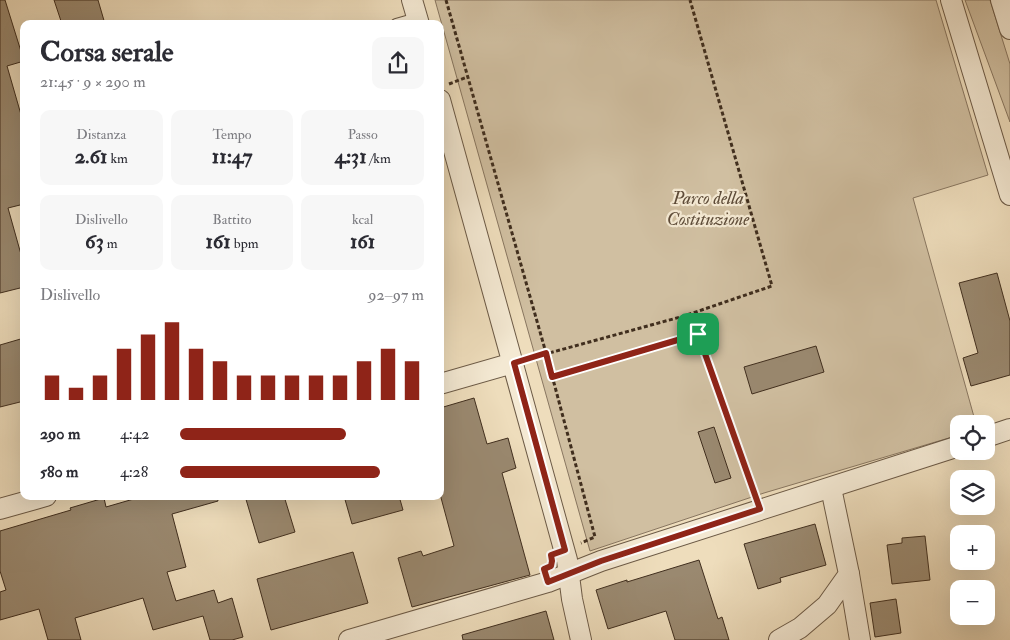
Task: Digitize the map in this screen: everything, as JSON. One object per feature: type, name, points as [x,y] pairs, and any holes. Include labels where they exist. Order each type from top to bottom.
[{"type":"street","points":[[950,0],[1010,195]]},
{"type":"street","points":[[1001,0],[1010,29]]},
{"type":"street","points":[[444,114],[565,550],[570,573],[572,599],[581,640]]},
{"type":"street","points":[[444,383],[514,363]]},
{"type":"street","points":[[995,434],[1010,429]]},
{"type":"street","points":[[348,640],[548,582],[760,509],[950,449]]},
{"type":"street","points":[[831,488],[849,574],[860,640]]},
{"type":"street","points":[[0,509],[32,500]]},
{"type":"street","points":[[780,640],[800,628],[827,606],[849,574]]},
{"type":"lane","points":[[404,20],[416,14]]},
{"type":"path","points":[[446,0],[546,353],[595,537],[565,550]]},
{"type":"path","points":[[514,363],[684,316],[772,286],[690,0]]},
{"type":"path","points":[[444,86],[467,77]]},
{"type":"path","points":[[552,377],[698,334],[760,509]]},
{"type":"green space","name":"Parco della Costituzione","points":[[435,0],[936,0],[988,175],[913,198],[973,415],[950,415],[950,438],[764,493],[590,551],[444,32],[444,20],[441,20]]},
{"type":"green space","points":[[965,0],[990,0],[1010,64],[1010,122]]},
{"type":"building","points":[[0,0],[5,0],[20,48],[20,62],[7,66],[20,111],[20,205],[8,208],[20,251],[20,288],[0,293]]},
{"type":"building","points":[[54,0],[98,0],[104,20],[61,20]]},
{"type":"building","points":[[997,273],[1010,321],[1010,375],[971,386],[963,358],[978,353],[959,283]]},
{"type":"building","points":[[20,339],[20,402],[0,407],[0,345]]},
{"type":"building","points":[[816,346],[824,372],[752,394],[744,367]]},
{"type":"building","points":[[474,398],[487,444],[508,438],[516,468],[502,473],[530,575],[412,607],[398,558],[421,551],[423,556],[454,546],[442,500],[444,500],[444,407]]},
{"type":"building","points":[[714,427],[731,478],[715,483],[698,432]]},
{"type":"building","points":[[97,500],[104,500],[106,507],[130,500],[218,500],[172,514],[186,567],[167,572],[176,601],[214,590],[218,603],[232,598],[243,637],[232,640],[210,640],[203,616],[153,630],[143,598],[75,618],[81,640],[48,640],[39,609],[0,620],[0,592],[6,590],[0,571],[0,531],[71,510],[70,508]]},
{"type":"building","points":[[246,500],[285,500],[295,532],[259,543]]},
{"type":"building","points":[[345,500],[400,500],[403,510],[352,524]]},
{"type":"building","points":[[815,524],[826,565],[780,578],[781,582],[758,589],[744,544]]},
{"type":"building","points":[[925,536],[930,580],[892,584],[887,545],[902,543],[902,538]]},
{"type":"building","points":[[353,552],[368,603],[271,630],[257,579]]},
{"type":"building","points":[[699,560],[718,619],[722,617],[729,640],[675,640],[666,611],[608,629],[596,590]]},
{"type":"building","points":[[896,599],[901,633],[875,637],[870,603]]},
{"type":"building","points":[[546,611],[554,640],[463,640],[462,635]]},
{"type":"route","points":[[698,334],[760,509],[601,561],[548,582],[544,569],[551,566],[551,555],[565,550],[514,363],[546,353],[552,377],[698,334]]}]
